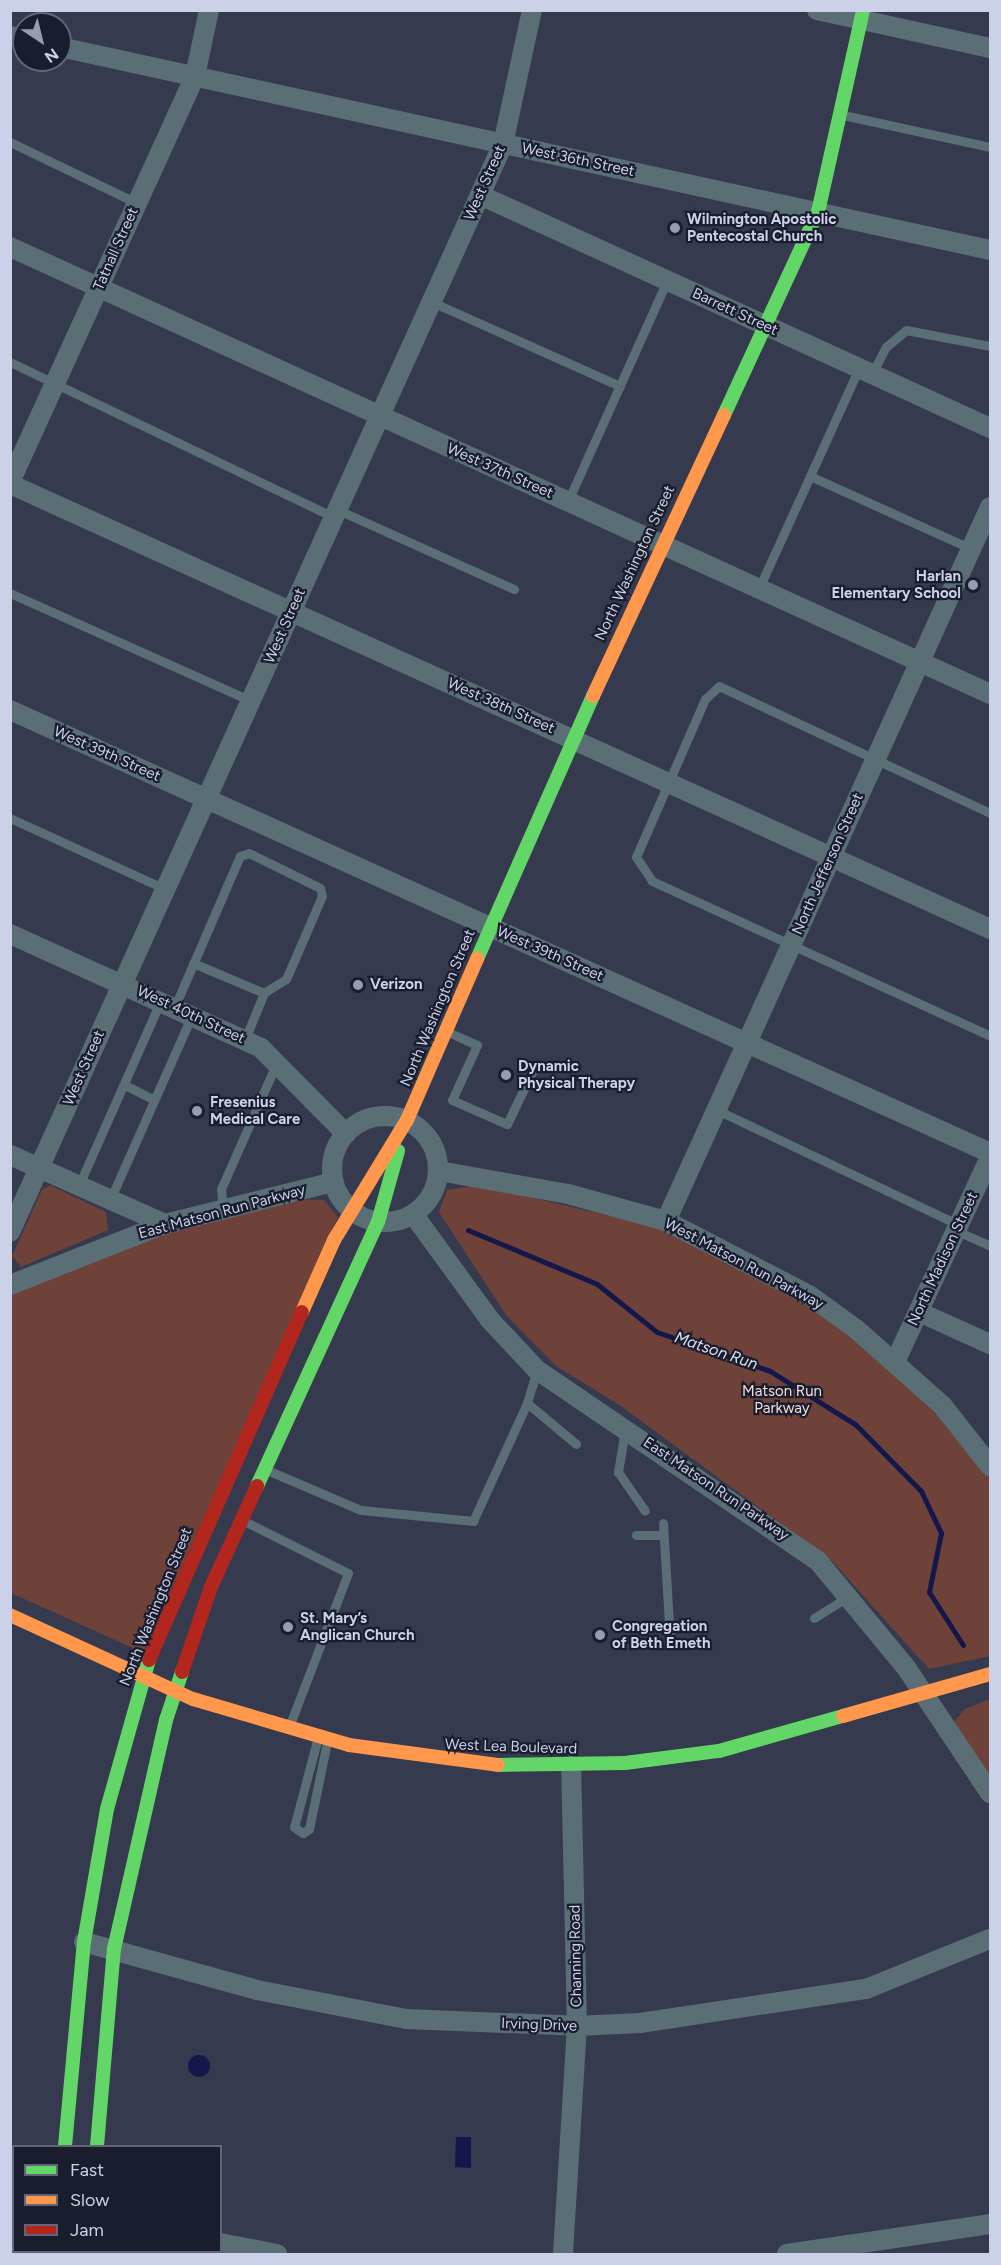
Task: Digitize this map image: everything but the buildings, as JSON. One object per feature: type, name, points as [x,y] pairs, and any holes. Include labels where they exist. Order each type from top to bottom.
[{"type":"main road","name":"North Washington Street","points":[[97,2145],[114,1949],[127,1878],[177,1693],[211,1587],[378,1222],[407,1120],[490,927],[662,544],[818,212],[862,15]]},
{"type":"main road","name":"North Washington Street","points":[[65,2145],[84,1942],[107,1809],[143,1674],[351,1210],[407,1120]]},
{"type":"main road","name":"West Lea Boulevard","points":[[10,1615],[143,1674],[177,1693],[323,1739],[442,1762],[571,1766],[719,1751],[990,1674]]},
{"type":"street","name":"Tatnall Street","points":[[10,483],[195,76],[209,10]]},
{"type":"street","name":"West Street","points":[[10,1232],[503,144],[532,10]]},
{"type":"street","points":[[817,10],[862,15],[990,48]]},
{"type":"street","name":"West 36th Street","points":[[72,50],[990,249]]},
{"type":"street","name":"Barrett Street","points":[[480,195],[990,428]]},
{"type":"street","name":"West 37th Street","points":[[10,247],[990,694]]},
{"type":"street","name":"West 38th Street","points":[[10,483],[990,929]]},
{"type":"street","name":"North Jefferson Street","points":[[666,1221],[990,507]]},
{"type":"street","name":"West 39th Street","points":[[10,710],[990,1155]]},
{"type":"street","name":"West 40th Street","points":[[10,933],[245,1039],[278,1062],[346,1134]]},
{"type":"street","points":[[374,1117],[407,1120],[431,1141],[439,1171],[431,1196],[413,1214],[378,1222],[351,1210],[334,1182],[334,1156],[346,1134],[374,1117]]},
{"type":"street","points":[[10,1155],[165,1224]]},
{"type":"street","name":"North Madison Street","points":[[895,1362],[990,1155]]},
{"type":"street","name":"West Matson Run Parkway","points":[[439,1171],[568,1194],[666,1221],[809,1296],[895,1362],[942,1405],[990,1466]]},
{"type":"street","name":"East Matson Run Parkway","points":[[10,1286],[165,1224],[334,1182]]},
{"type":"street","name":"East Matson Run Parkway","points":[[413,1214],[490,1320],[537,1370],[803,1549],[851,1595],[990,1793]]},
{"type":"street","points":[[919,1312],[990,1344]]},
{"type":"street","name":"Channing Road","points":[[563,2254],[577,2026],[571,1766]]},
{"type":"street","name":"Irving Drive","points":[[84,1942],[257,1990],[406,2019],[577,2026],[640,2023],[866,1989],[990,1939]]},
{"type":"street","points":[[787,2254],[835,2251],[990,2224]]},
{"type":"street","points":[[222,2243],[277,2254]]},
{"type":"lane","points":[[840,114],[990,147]]},
{"type":"lane","points":[[10,142],[137,203]]},
{"type":"lane","points":[[568,501],[667,281]]},
{"type":"lane","points":[[432,302],[620,386]]},
{"type":"lane","points":[[759,588],[810,476],[865,371],[886,347],[906,330],[990,345]]},
{"type":"lane","points":[[10,362],[336,513],[514,589]]},
{"type":"lane","points":[[810,476],[972,549]]},
{"type":"lane","points":[[10,593],[251,701]]},
{"type":"lane","points":[[990,813],[719,686],[705,699],[636,857],[640,871],[792,945],[990,1036]]},
{"type":"lane","points":[[10,818],[165,889]]},
{"type":"lane","points":[[110,1200],[153,1099],[176,1007],[193,963],[240,856],[249,853],[320,888],[322,896],[286,979],[264,993],[245,1039]]},
{"type":"lane","points":[[193,963],[264,993]]},
{"type":"lane","points":[[79,1185],[125,1085],[176,1007]]},
{"type":"lane","points":[[446,1031],[477,1045],[452,1100],[507,1124],[532,1072]]},
{"type":"lane","points":[[223,1210],[221,1189],[278,1062]]},
{"type":"lane","points":[[125,1085],[153,1099]]},
{"type":"lane","points":[[717,1110],[958,1228],[990,1246]]},
{"type":"lane","points":[[265,1469],[361,1510],[473,1521],[527,1403],[537,1370]]},
{"type":"lane","points":[[527,1403],[576,1444]]},
{"type":"lane","points":[[626,1428],[616,1457],[618,1472],[645,1511]]},
{"type":"lane","points":[[242,1520],[348,1573],[288,1729]]},
{"type":"lane","points":[[663,1523],[669,1640]]},
{"type":"lane","points":[[636,1535],[663,1535]]},
{"type":"lane","points":[[814,1618],[851,1595]]},
{"type":"lane","points":[[323,1739],[309,1829],[303,1833],[294,1827],[323,1739]]},
{"type":"green space","points":[[50,1185],[106,1212],[108,1230],[21,1267],[12,1256],[42,1190]]},
{"type":"green space","name":"Matson Run Parkway","points":[[477,1185],[662,1228],[837,1315],[990,1465],[990,1656],[929,1669],[833,1562],[618,1404],[556,1366],[506,1315],[439,1212],[447,1190]]},
{"type":"green space","points":[[292,1199],[324,1200],[338,1217],[144,1653],[11,1593],[11,1293],[184,1226]]},
{"type":"green space","points":[[990,1699],[990,1793],[947,1730],[965,1709]]},
{"type":"shaded area","points":[[199,2055],[207,2058],[210,2066],[207,2074],[199,2077],[191,2074],[188,2066],[191,2058]]},
{"type":"shaded area","points":[[456,2137],[471,2137],[471,2168],[455,2167]]},
{"type":"waterway","name":"Matson Run","points":[[468,1230],[597,1284],[657,1332],[770,1371],[856,1425],[921,1491],[941,1533],[929,1592],[963,1645]]},
{"type":"traffic: fast","points":[[724,415],[818,212],[863,10]]},
{"type":"traffic: fast","points":[[477,959],[593,696]]},
{"type":"traffic: fast","points":[[257,1486],[378,1222],[398,1151]]},
{"type":"traffic: fast","points":[[65,2145],[84,1942],[107,1809],[149,1660]]},
{"type":"traffic: fast","points":[[97,2145],[114,1949],[166,1720],[182,1672]]},
{"type":"traffic: fast","points":[[498,1765],[625,1763],[719,1751],[843,1716]]},
{"type":"traffic: slow","points":[[593,696],[724,415]]},
{"type":"traffic: slow","points":[[302,1312],[334,1240],[407,1120],[477,959]]},
{"type":"traffic: slow","points":[[10,1615],[193,1699],[349,1745],[498,1765]]},
{"type":"traffic: slow","points":[[843,1716],[990,1674]]},
{"type":"traffic: jam","points":[[149,1660],[302,1312]]},
{"type":"traffic: jam","points":[[182,1672],[211,1587],[257,1486]]},
{"type":"place","name":"Wilmington Apostolic Pentecostal Church","points":[[675,228]]},
{"type":"place","name":"Harlan Elementary School","points":[[973,585]]},
{"type":"place","name":"Verizon","points":[[358,985]]},
{"type":"place","name":"Dynamic Physical Therapy","points":[[506,1075]]},
{"type":"place","name":"Fresenius Medical Care","points":[[197,1111]]},
{"type":"place","name":"St. Mary’s Anglican Church","points":[[288,1627]]},
{"type":"place","name":"Congregation of Beth Emeth","points":[[600,1635]]}]
